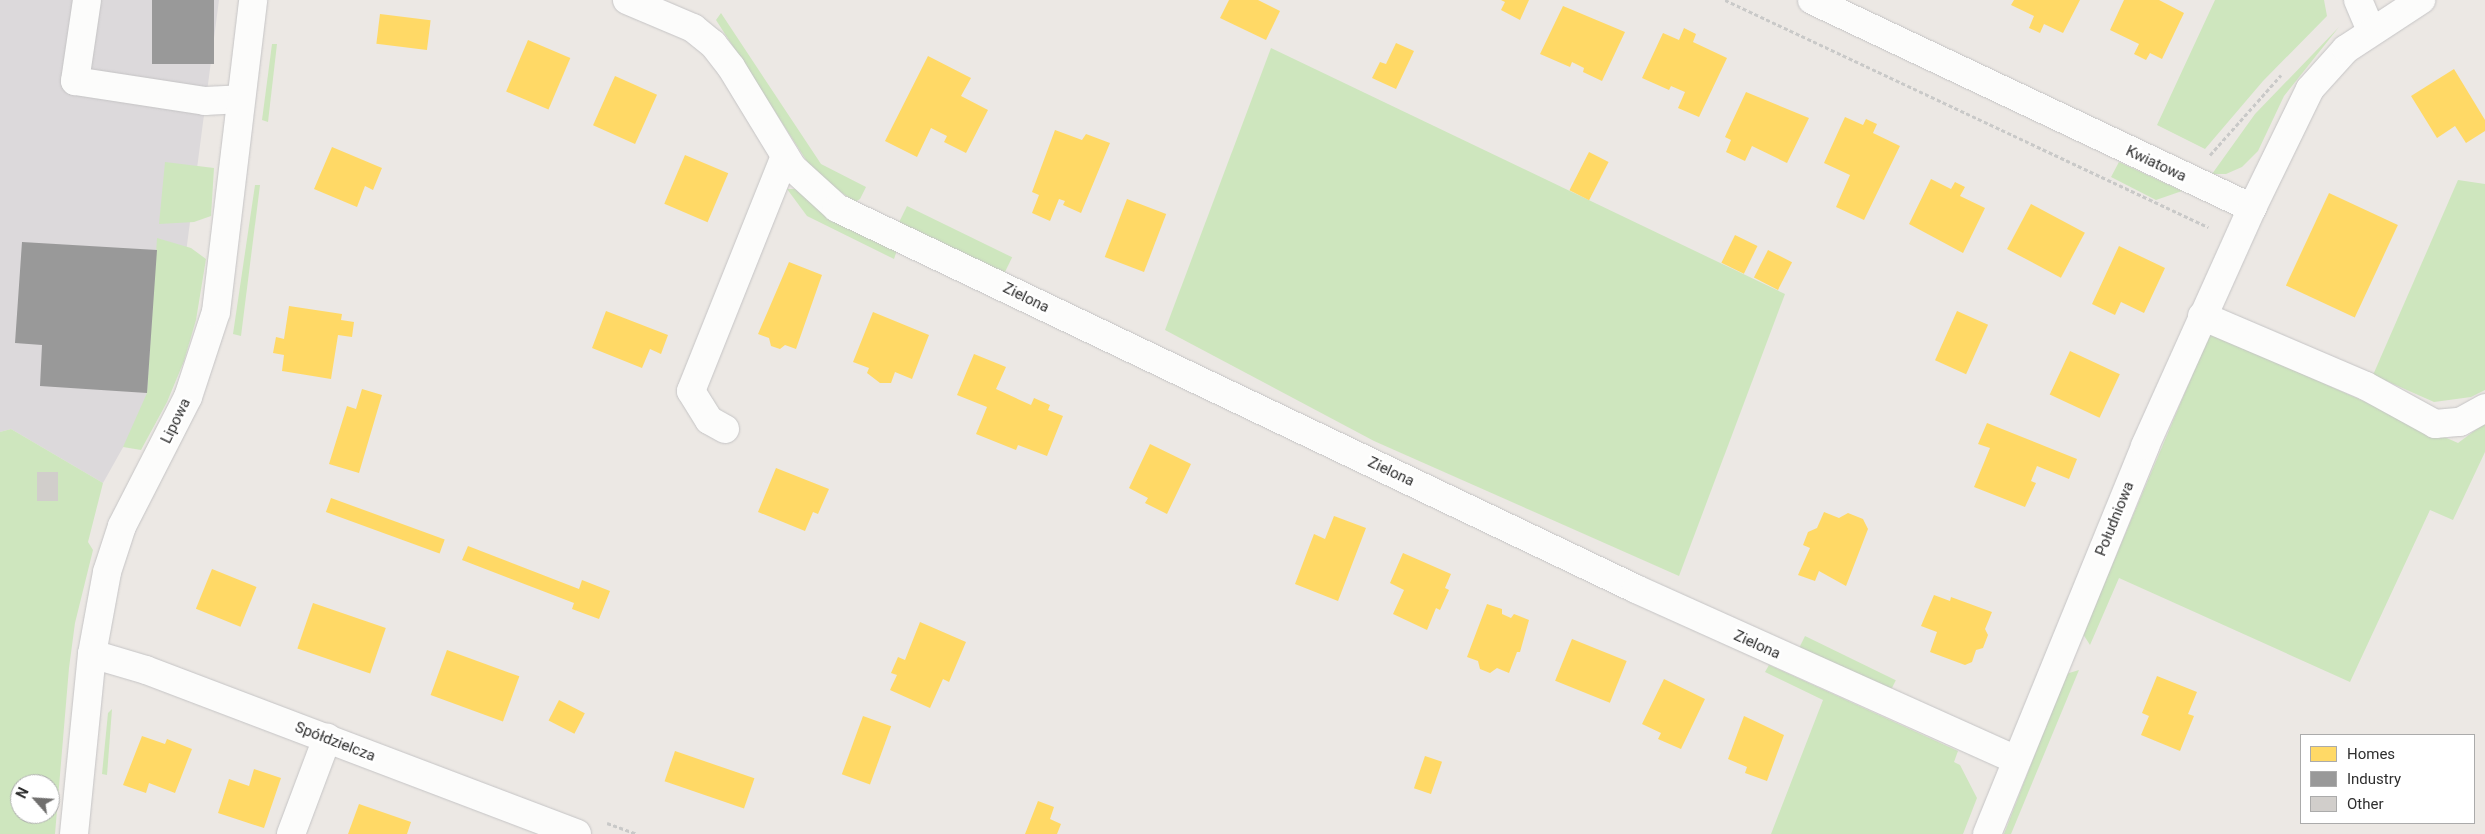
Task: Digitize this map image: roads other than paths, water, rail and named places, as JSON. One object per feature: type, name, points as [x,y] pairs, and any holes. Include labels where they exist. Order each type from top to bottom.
[{"type":"street","points":[[87,0],[75,81],[205,101],[241,99]]},
{"type":"street","name":"Lipowa","points":[[74,834],[92,654],[104,580],[120,531],[188,397],[216,312],[253,0]]},
{"type":"street","name":"Zielona","points":[[627,0],[693,28],[713,44],[731,67],[792,167],[837,208],[1645,594],[2016,760]]},
{"type":"street","name":"Kwiatowa","points":[[1812,0],[2252,208]]},
{"type":"street","points":[[2358,0],[2371,30]]},
{"type":"street","points":[[2252,208],[2310,89],[2346,49],[2371,30],[2421,0]]},
{"type":"street","points":[[725,429],[709,420],[691,391],[785,156]]},
{"type":"street","name":"Południowa","points":[[1987,834],[2145,446],[2252,208]]},
{"type":"street","points":[[2202,316],[2366,386],[2435,424],[2460,422],[2485,408]]},
{"type":"street","name":"Spółdzielcza","points":[[92,654],[146,670],[577,834]]},
{"type":"street","points":[[291,834],[327,738]]}]
